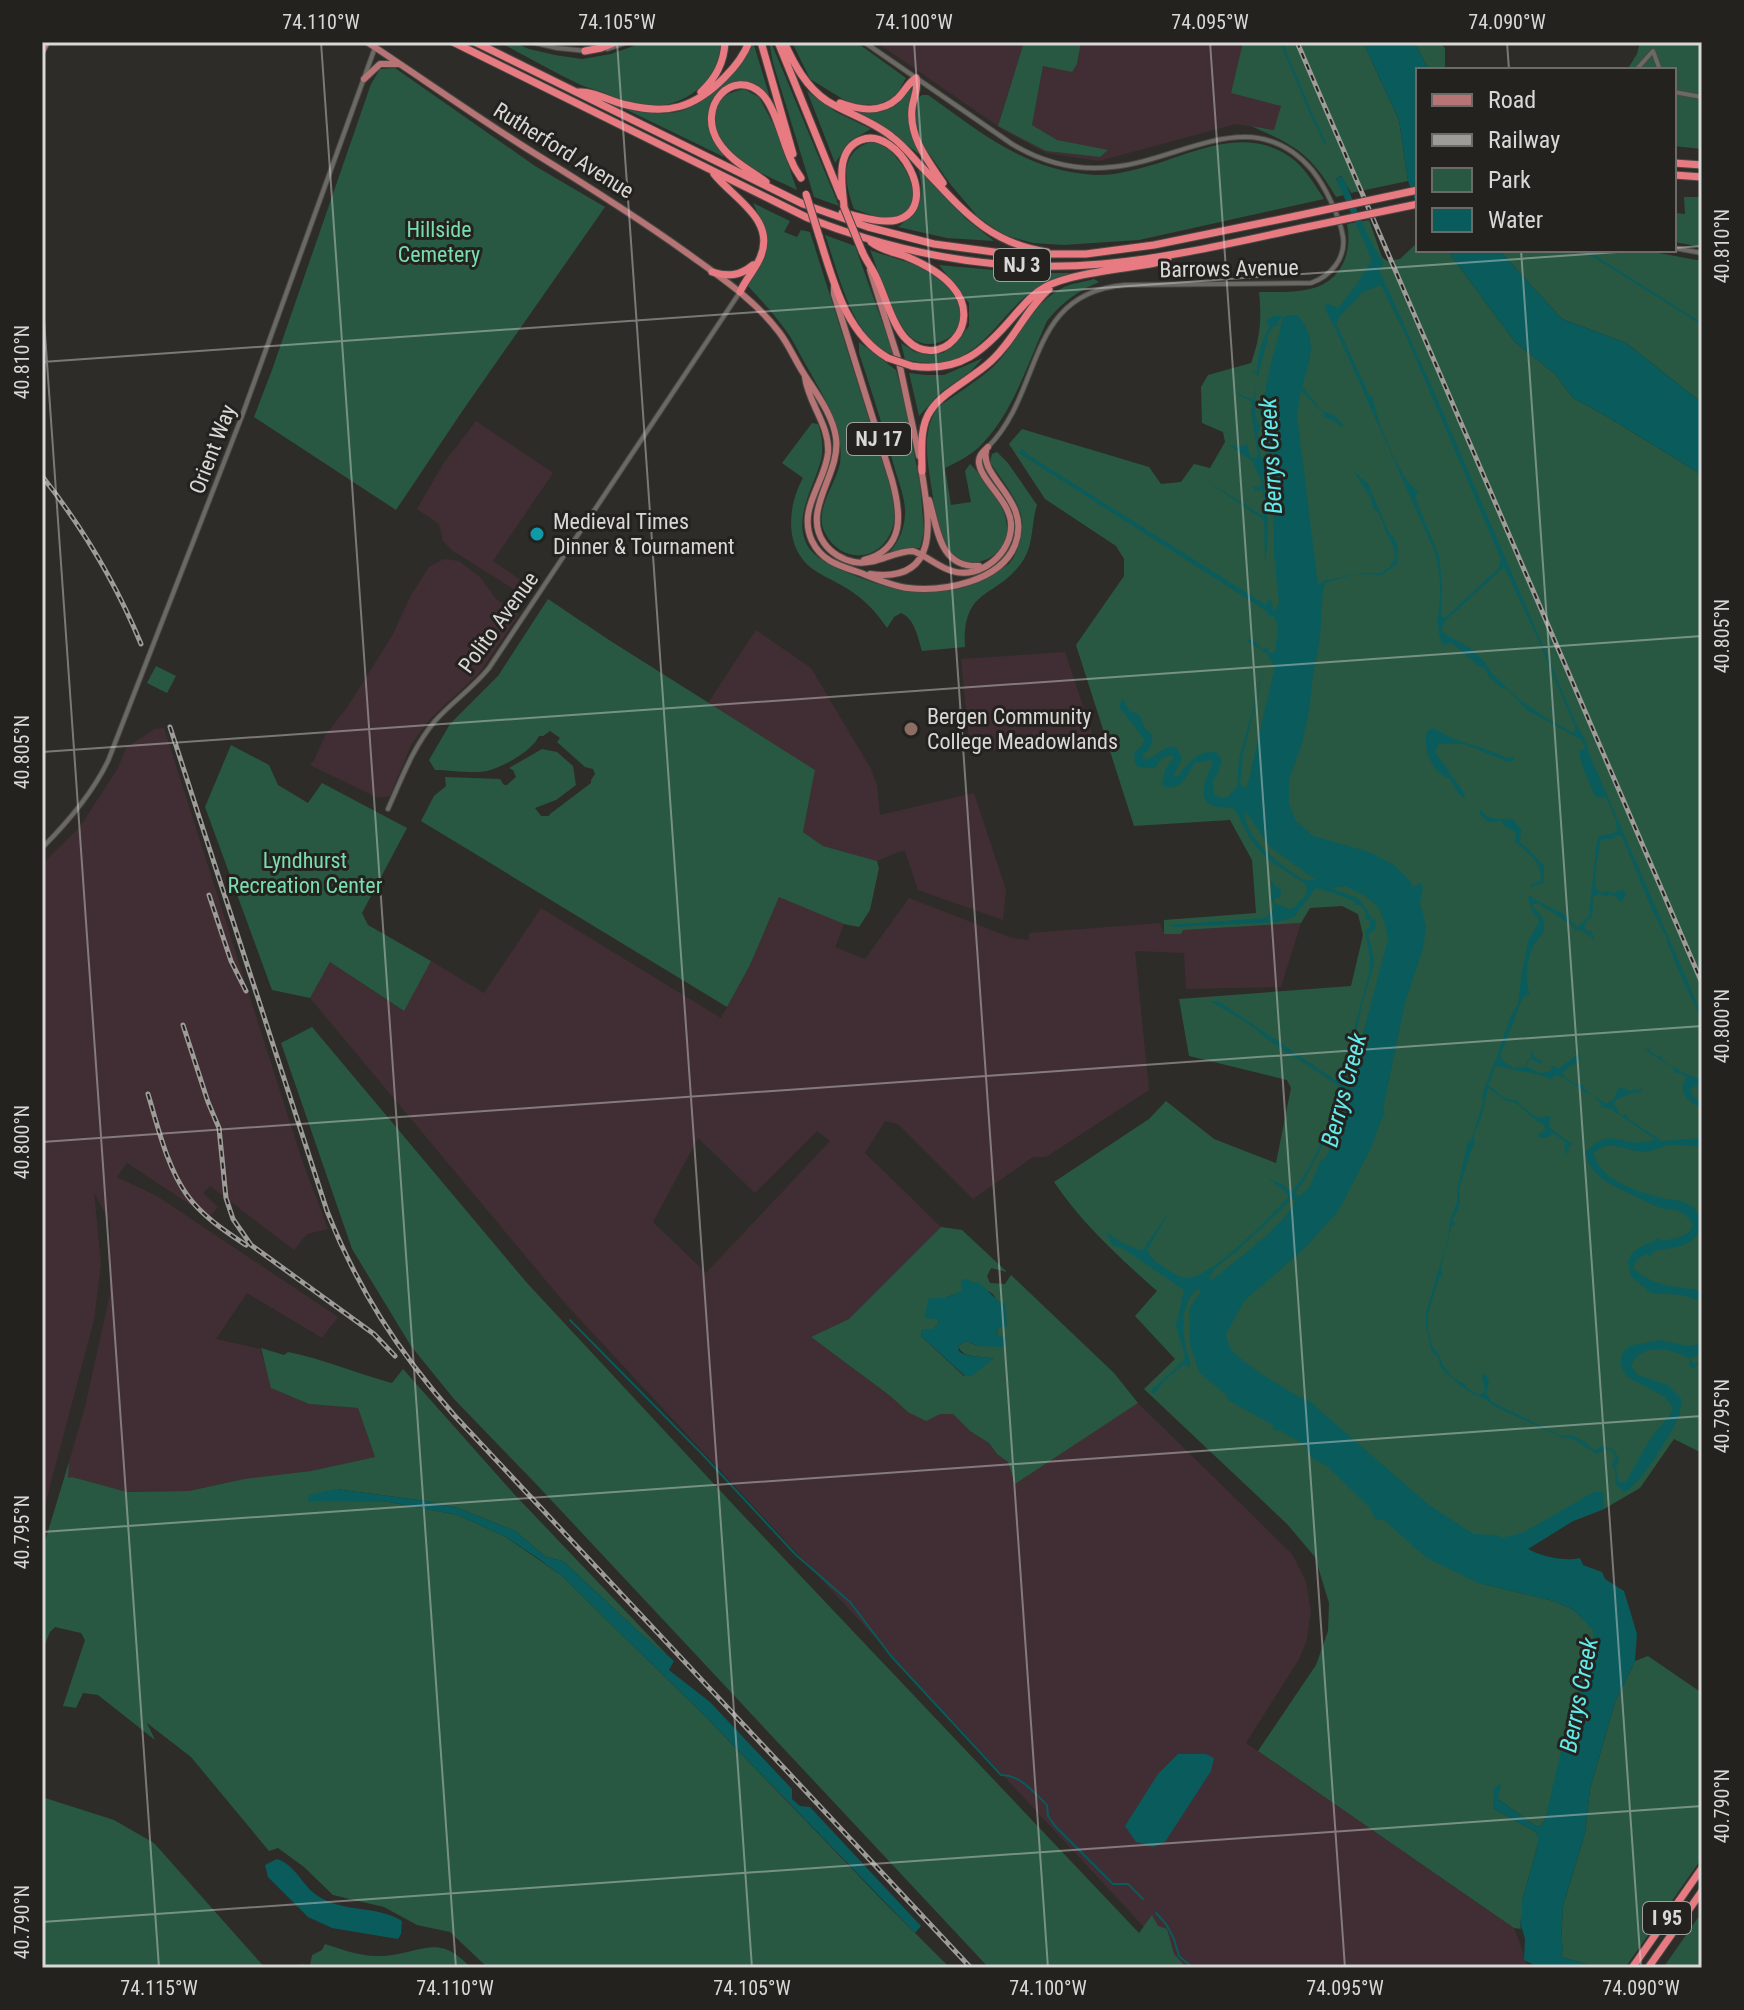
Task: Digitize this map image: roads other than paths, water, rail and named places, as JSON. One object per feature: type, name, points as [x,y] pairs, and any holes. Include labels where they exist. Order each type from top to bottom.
[{"type":"highway","name":"NJ 3","points":[[453,42],[801,214],[865,238],[939,257],[1033,266],[1093,264],[1181,253],[1416,204]]},
{"type":"highway","name":"NJ 3","points":[[475,42],[785,196],[884,232],[950,247],[1018,255],[1069,255],[1146,247],[1416,190]]},
{"type":"highway","points":[[585,51],[616,42]]},
{"type":"highway","points":[[653,110],[682,104],[704,89],[721,65],[725,42]]},
{"type":"highway","points":[[576,92],[587,91],[620,104],[653,110],[682,106],[704,96],[720,82],[738,63],[749,42]]},
{"type":"highway","name":"NJ 17","points":[[761,42],[833,282]]},
{"type":"highway","points":[[781,42],[802,75],[824,99],[894,138],[988,231],[1033,249],[1069,255]]},
{"type":"highway","name":"NJ 17","points":[[781,42],[863,254]]},
{"type":"highway","points":[[802,75],[831,99],[870,109],[890,104],[916,78],[911,113],[915,137],[934,170],[962,207]]},
{"type":"highway","points":[[785,196],[742,166],[719,143],[711,117],[713,105],[720,95],[731,88],[744,86],[763,95],[801,178]]},
{"type":"highway","points":[[811,207],[875,220],[893,221],[904,217],[915,205],[917,187],[908,167],[889,143],[867,138],[847,151],[842,173],[844,207]]},
{"type":"highway","points":[[1676,163],[1702,165]]},
{"type":"highway","points":[[710,170],[724,187],[749,208],[758,220],[763,236],[760,258],[740,292]]},
{"type":"highway","points":[[1676,175],[1702,177]]},
{"type":"highway","points":[[863,254],[907,341],[933,350],[945,346],[957,336],[964,313],[961,299],[951,285],[926,266],[877,247],[865,238]]},
{"type":"highway","points":[[833,282],[848,316],[870,346],[888,358],[912,366],[944,366],[971,357],[991,342],[1037,292],[1049,285],[1066,279],[1155,263],[1181,253]]},
{"type":"highway","points":[[712,272],[740,274],[760,258]]},
{"type":"highway","points":[[922,475],[923,430],[932,409],[992,361],[1037,300],[1066,279]]},
{"type":"highway","name":"I 95","points":[[1632,1968],[1702,1868]]},
{"type":"highway","name":"I 95","points":[[1648,1968],[1702,1891]]},
{"type":"main road","points":[[42,52],[47,42]]},
{"type":"main road","name":"Rutherford Avenue","points":[[367,42],[376,44],[403,66],[526,148],[625,209],[740,292]]},
{"type":"main road","points":[[364,79],[380,64],[403,66]]},
{"type":"main road","name":"NJ 17","points":[[805,375],[828,448],[809,509],[809,531],[813,543],[824,557],[851,570],[894,575],[910,568],[923,555],[928,535],[922,475],[897,354],[863,254]]},
{"type":"main road","name":"NJ 17","points":[[740,292],[778,331],[813,385],[830,419],[835,435],[835,460],[819,507],[817,523],[820,535],[825,545],[841,557],[865,560],[883,552],[895,536],[899,512],[833,282]]},
{"type":"main road","points":[[841,557],[865,563],[913,551],[946,569],[961,573],[978,570],[994,561],[1008,542],[1011,523],[1007,508],[979,465],[980,456],[988,447]]},
{"type":"main road","points":[[851,570],[900,586],[934,589],[969,582],[1002,564],[1015,546],[1018,523],[1013,505],[986,463],[988,447]]},
{"type":"main road","points":[[922,475],[939,537],[949,556],[970,566],[994,561]]},
{"type":"street","points":[[531,42],[585,51],[608,49],[628,42]]},
{"type":"street","name":"Barrows Avenue","points":[[864,42],[1016,147],[1067,166],[1099,168],[1127,165],[1230,137],[1252,137],[1272,142],[1297,156],[1316,176],[1330,200],[1343,234],[1342,251],[1336,266],[1325,277],[1311,283],[1125,285],[1102,288],[1079,298],[1063,310],[1051,325],[1010,419],[988,447]]},
{"type":"street","name":"Orient Way","points":[[42,848],[88,796],[108,761],[242,416],[376,44]]},
{"type":"street","points":[[1638,68],[1653,51],[1659,68]]},
{"type":"street","points":[[1676,91],[1702,97]]},
{"type":"street","points":[[1676,248],[1702,253]]},
{"type":"street","name":"Polito Avenue","points":[[388,809],[427,731],[489,668],[740,292]]},
{"type":"water","points":[[1363,42],[1414,42],[1428,68],[1416,68],[1416,203],[1408,181],[1399,120]]},
{"type":"water","points":[[1342,176],[1384,263],[1379,270],[1586,741],[1702,1015],[1702,1020],[1622,836],[1602,839],[1595,876],[1596,889],[1602,893],[1623,890],[1626,894],[1622,903],[1610,894],[1594,896],[1592,917],[1584,928],[1591,931],[1595,940],[1580,929],[1575,930],[1538,903],[1534,904],[1532,907],[1541,915],[1544,926],[1528,963],[1530,994],[1523,997],[1500,1056],[1513,1068],[1526,1067],[1533,1052],[1542,1064],[1531,1059],[1527,1067],[1540,1073],[1552,1071],[1550,1067],[1558,1069],[1579,1054],[1580,1060],[1562,1072],[1565,1078],[1556,1075],[1552,1080],[1533,1073],[1495,1067],[1488,1085],[1504,1098],[1518,1101],[1537,1118],[1549,1116],[1550,1128],[1572,1144],[1568,1148],[1569,1154],[1564,1147],[1566,1142],[1553,1133],[1539,1138],[1538,1134],[1546,1131],[1543,1124],[1515,1102],[1506,1101],[1488,1088],[1473,1136],[1475,1145],[1459,1188],[1460,1201],[1452,1220],[1456,1224],[1451,1226],[1442,1277],[1439,1277],[1428,1314],[1432,1346],[1454,1379],[1478,1395],[1485,1392],[1482,1376],[1485,1373],[1489,1381],[1486,1394],[1492,1402],[1559,1435],[1574,1436],[1594,1450],[1601,1447],[1612,1449],[1619,1459],[1616,1467],[1618,1482],[1626,1482],[1649,1441],[1673,1408],[1665,1397],[1626,1376],[1620,1363],[1623,1352],[1629,1346],[1659,1340],[1687,1346],[1702,1344],[1702,1354],[1692,1357],[1692,1362],[1702,1365],[1693,1369],[1689,1358],[1657,1349],[1642,1353],[1631,1366],[1638,1375],[1668,1385],[1681,1398],[1681,1405],[1677,1420],[1656,1456],[1639,1480],[1624,1492],[1616,1484],[1613,1451],[1605,1449],[1595,1453],[1573,1439],[1561,1437],[1494,1406],[1461,1386],[1440,1366],[1438,1357],[1432,1352],[1426,1327],[1426,1313],[1457,1202],[1457,1191],[1468,1142],[1511,1015],[1518,1005],[1528,941],[1539,922],[1533,914],[1528,896],[1561,913],[1578,927],[1589,916],[1597,841],[1600,836],[1617,831],[1616,820],[1606,797],[1595,796],[1583,768],[1579,751],[1585,748],[1582,740],[1527,710],[1507,689],[1490,678],[1484,668],[1452,643],[1443,645],[1438,629],[1440,581],[1435,552],[1325,309],[1326,303],[1338,308],[1372,260],[1336,179]],"holes":[[[1381,285],[1408,340],[1501,559],[1499,568],[1445,618],[1441,616],[1439,556],[1415,498],[1418,491],[1397,463],[1373,398],[1336,323],[1363,292]],[[1504,567],[1576,729],[1574,733],[1521,701],[1493,675],[1482,659],[1441,630],[1445,621]]]},
{"type":"water","points":[[1448,252],[1501,252],[1562,319],[1626,343],[1702,403],[1702,475],[1573,398],[1555,374],[1515,342]]},
{"type":"water","name":"Berrys Creek","points":[[1297,315],[1308,332],[1311,349],[1302,386],[1322,411],[1334,415],[1343,425],[1324,417],[1301,390],[1297,416],[1318,585],[1355,574],[1325,583],[1323,589],[1320,638],[1310,705],[1302,744],[1289,779],[1289,804],[1296,821],[1313,836],[1369,852],[1394,865],[1413,888],[1420,883],[1423,887],[1420,903],[1426,926],[1423,949],[1405,1003],[1383,1109],[1385,1116],[1372,1146],[1339,1210],[1305,1248],[1244,1301],[1226,1334],[1227,1340],[1243,1360],[1309,1401],[1429,1505],[1473,1534],[1503,1538],[1524,1532],[1594,1492],[1603,1492],[1604,1509],[1573,1521],[1528,1549],[1553,1558],[1580,1558],[1583,1565],[1602,1572],[1605,1579],[1624,1591],[1637,1634],[1635,1661],[1615,1702],[1590,1789],[1585,1833],[1563,1906],[1561,1957],[1600,1968],[1540,1968],[1524,1960],[1525,1939],[1520,1922],[1522,1901],[1538,1836],[1493,1808],[1494,1787],[1501,1784],[1498,1799],[1534,1825],[1540,1827],[1545,1820],[1570,1713],[1594,1649],[1593,1630],[1574,1610],[1554,1601],[1478,1583],[1427,1558],[1384,1520],[1376,1520],[1369,1507],[1327,1466],[1313,1459],[1304,1444],[1283,1431],[1274,1430],[1273,1425],[1228,1400],[1199,1372],[1190,1344],[1189,1309],[1201,1291],[1197,1289],[1186,1306],[1183,1321],[1190,1368],[1184,1364],[1154,1394],[1151,1391],[1183,1361],[1185,1355],[1176,1326],[1184,1290],[1121,1247],[1113,1246],[1106,1232],[1142,1251],[1171,1209],[1147,1250],[1159,1264],[1186,1278],[1196,1276],[1224,1258],[1288,1198],[1288,1194],[1268,1178],[1291,1192],[1300,1181],[1321,1142],[1339,1086],[1210,1001],[1218,1001],[1335,1080],[1341,1080],[1369,973],[1365,931],[1370,927],[1370,921],[1365,918],[1365,911],[1360,905],[1316,888],[1294,917],[1276,922],[1169,925],[1265,918],[1274,909],[1271,880],[1281,889],[1280,897],[1275,898],[1274,903],[1289,909],[1295,908],[1304,898],[1306,884],[1259,850],[1248,836],[1235,809],[1208,803],[1204,789],[1211,760],[1194,763],[1185,778],[1173,787],[1162,785],[1165,770],[1174,757],[1172,755],[1162,758],[1155,768],[1138,767],[1134,754],[1145,741],[1119,706],[1123,698],[1129,711],[1139,715],[1145,728],[1153,735],[1150,748],[1143,758],[1146,760],[1171,747],[1179,751],[1182,759],[1174,777],[1198,755],[1216,752],[1222,760],[1213,779],[1214,794],[1221,798],[1228,797],[1237,786],[1239,759],[1266,661],[1243,754],[1240,784],[1245,789],[1275,666],[1266,653],[1247,641],[1250,638],[1263,650],[1268,647],[1269,653],[1275,652],[1278,627],[1274,616],[1270,615],[1268,619],[1268,612],[1019,453],[1023,449],[1266,605],[1271,599],[1273,610],[1276,610],[1279,603],[1273,491],[1269,477],[1263,476],[1268,526],[1266,561],[1264,520],[1204,479],[1263,516],[1262,490],[1255,491],[1253,486],[1262,485],[1255,463],[1229,445],[1242,447],[1247,444],[1250,457],[1256,458],[1258,455],[1252,402],[1230,390],[1253,400],[1257,380],[1255,409],[1260,426],[1259,448],[1263,461],[1267,461],[1265,428],[1259,410],[1263,405],[1281,323],[1285,316]],"holes":[[[1246,812],[1269,846],[1316,880],[1303,879],[1275,860],[1250,830]],[[1345,886],[1370,900],[1380,911],[1388,939],[1349,1087],[1346,1085],[1347,1072],[1373,968],[1368,934],[1376,928],[1375,919],[1357,898],[1331,888]],[[1342,1093],[1345,1095],[1344,1116],[1309,1188],[1299,1197],[1295,1193],[1330,1130]],[[1293,1198],[1295,1201],[1289,1211],[1245,1254],[1212,1280],[1209,1279],[1215,1268]]]},
{"type":"water","points":[[1273,316],[1283,316],[1277,322],[1280,325],[1273,326],[1258,376],[1252,372],[1257,371],[1259,352],[1269,326],[1266,321]]},
{"type":"water","points":[[1354,472],[1368,484],[1389,533],[1397,544],[1397,564],[1382,575],[1357,574],[1381,574],[1393,563],[1395,552],[1380,515]]},
{"type":"water","points":[[1434,728],[1460,741],[1515,760],[1509,762],[1464,744],[1439,744],[1435,752],[1465,794],[1464,798],[1430,759],[1426,738],[1427,731]]},
{"type":"water","points":[[1480,809],[1490,818],[1513,819],[1521,830],[1520,843],[1544,865],[1544,883],[1531,887],[1531,884],[1541,881],[1537,864],[1515,842],[1516,832],[1501,821],[1489,822],[1480,815]]},
{"type":"water","points":[[1672,1066],[1702,1079],[1702,1087],[1695,1086],[1690,1090],[1694,1098],[1702,1100],[1702,1108],[1685,1096],[1683,1087],[1687,1077],[1675,1073]]},
{"type":"water","points":[[1566,1078],[1582,1084],[1585,1090],[1606,1104],[1614,1099],[1621,1087],[1629,1091],[1642,1089],[1642,1092],[1615,1100],[1614,1106],[1618,1112],[1626,1114],[1628,1119],[1662,1141],[1702,1138],[1702,1147],[1670,1145],[1644,1152],[1606,1146],[1594,1153],[1602,1170],[1610,1177],[1649,1194],[1685,1202],[1697,1212],[1700,1229],[1693,1239],[1679,1246],[1651,1252],[1651,1257],[1647,1254],[1637,1259],[1634,1269],[1656,1282],[1697,1290],[1702,1293],[1702,1301],[1682,1295],[1651,1293],[1631,1276],[1628,1262],[1637,1249],[1658,1238],[1662,1241],[1680,1237],[1688,1233],[1693,1225],[1683,1213],[1658,1207],[1598,1175],[1585,1153],[1594,1144],[1611,1138],[1634,1142],[1655,1139],[1611,1109],[1602,1107],[1595,1097]]},
{"type":"water","points":[[961,1280],[977,1282],[1005,1304],[1007,1326],[998,1328],[996,1335],[1007,1338],[1003,1347],[978,1346],[966,1341],[958,1346],[959,1351],[967,1355],[993,1359],[972,1376],[965,1376],[921,1336],[923,1329],[932,1329],[939,1323],[938,1319],[924,1318],[929,1298],[945,1298],[962,1291]]},
{"type":"water","points":[[336,1489],[458,1508],[515,1531],[546,1557],[563,1561],[674,1661],[669,1670],[710,1702],[792,1789],[792,1799],[800,1806],[810,1807],[921,1926],[915,1933],[704,1715],[561,1575],[506,1537],[458,1515],[389,1502],[308,1501],[309,1495]]},
{"type":"water","points":[[1178,1754],[1206,1754],[1214,1758],[1211,1771],[1165,1842],[1153,1847],[1136,1842],[1125,1826],[1158,1774]]},
{"type":"water","points":[[277,1859],[289,1866],[312,1892],[328,1901],[382,1913],[402,1921],[398,1939],[332,1928],[308,1917],[268,1877],[265,1865]]},
{"type":"waterway","points":[[1281,42],[1325,143]]},
{"type":"waterway","points":[[1586,252],[1702,324]]},
{"type":"waterway","points":[[570,1320],[796,1555],[850,1602],[891,1656],[1001,1775],[1015,1778],[1026,1785],[1047,1805],[1048,1816],[1055,1826],[1113,1884],[1128,1884],[1143,1899]]},
{"type":"waterway","points":[[1156,1913],[1166,1924],[1179,1956],[1193,1968]]},
{"type":"railway","points":[[1297,42],[1702,983]]},
{"type":"railway","points":[[42,476],[98,557],[141,644]]},
{"type":"railway","points":[[170,727],[327,1211],[352,1267],[381,1319],[454,1415],[971,1968]]},
{"type":"railway","points":[[209,895],[231,961],[246,991]]},
{"type":"railway","points":[[183,1025],[219,1128],[226,1198],[233,1219],[251,1245],[374,1334],[395,1356]]},
{"type":"railway","points":[[148,1094],[169,1159],[187,1195],[222,1229],[246,1245]]},
{"type":"place","name":"Medieval Times Dinner & Tournament","points":[[537,534]]},
{"type":"place","name":"Bergen Community College Meadowlands","points":[[911,729]]},
{"type":"park label","name":"Hillside Cemetery","points":[[439,242]]},
{"type":"park label","name":"Lyndhurst Recreation Center","points":[[305,872]]}]
